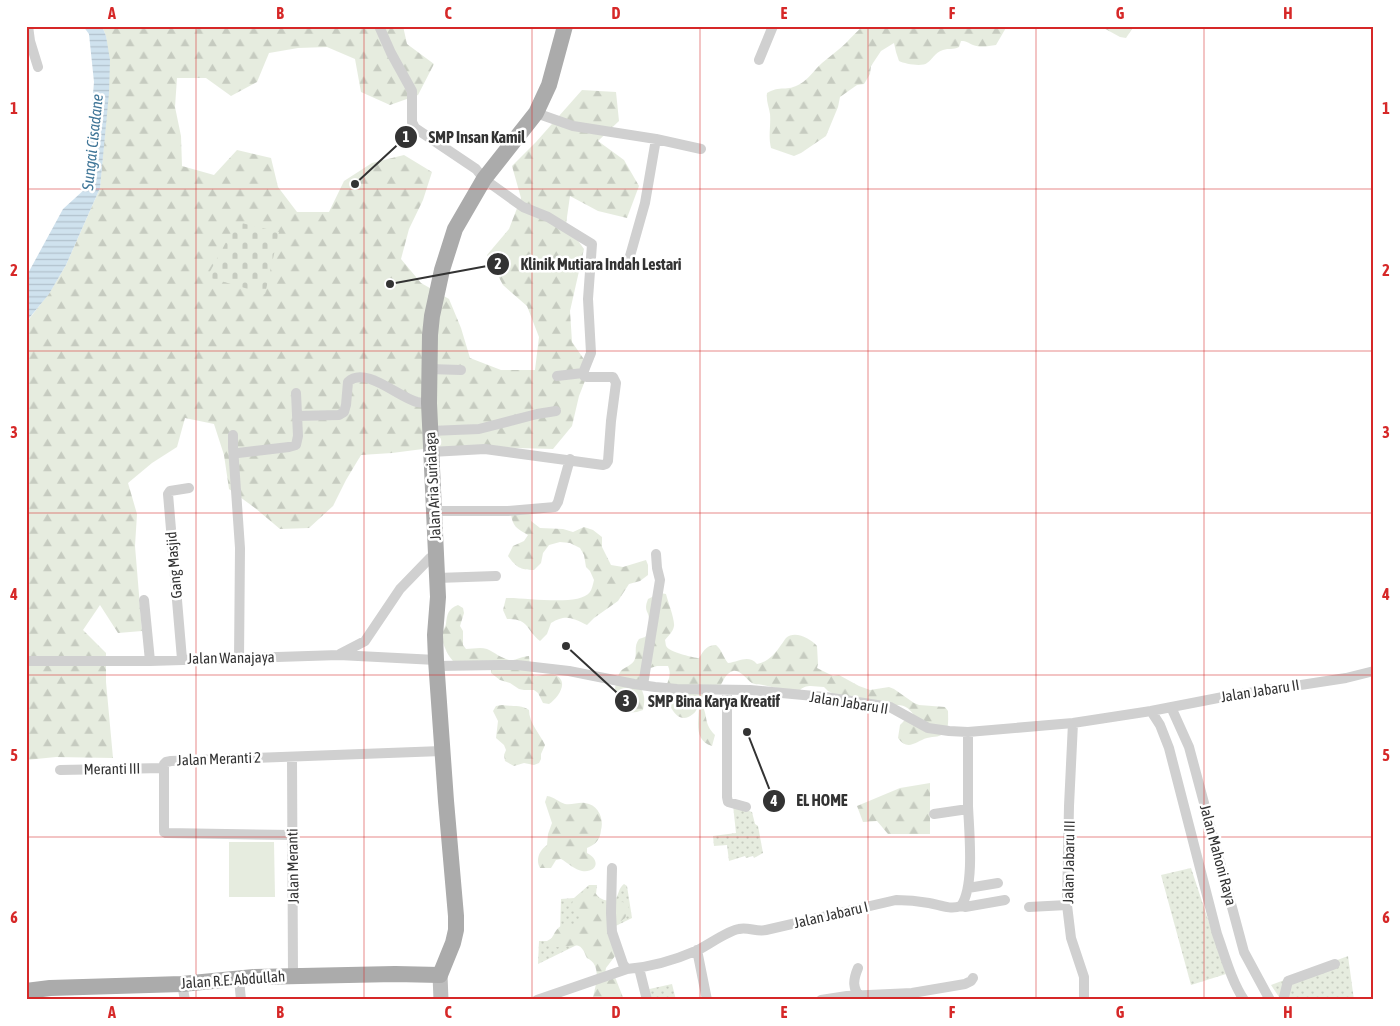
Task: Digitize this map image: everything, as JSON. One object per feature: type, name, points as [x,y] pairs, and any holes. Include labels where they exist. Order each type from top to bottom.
[{"type":"main road","name":"Jalan Aria Surialaga","points":[[440,975],[453,943],[456,930],[456,916],[436,663],[438,597],[429,403],[431,326],[442,270],[456,229],[484,179],[536,113],[549,85],[565,26]]},
{"type":"main road","name":"Jalan R.E. Abdullah","points":[[26,991],[50,988],[72,994],[183,992],[239,978],[395,974],[440,975]]},
{"type":"main road","points":[[440,975],[441,1000]]},
{"type":"street","points":[[28,26],[30,42],[38,68]]},
{"type":"street","points":[[378,26],[412,91],[412,122],[415,128],[476,169],[484,179],[523,207],[548,217],[592,244],[588,299],[591,353],[583,373]]},
{"type":"street","points":[[759,60],[774,26]]},
{"type":"street","points":[[536,113],[573,126],[656,139],[701,149]]},
{"type":"street","points":[[630,256],[645,203],[656,139]]},
{"type":"street","points":[[429,369],[461,370]]},
{"type":"street","points":[[558,376],[583,373]]},
{"type":"street","points":[[431,452],[485,449],[606,464],[616,383],[613,377],[587,377],[583,373]]},
{"type":"street","points":[[297,416],[340,415],[344,412],[346,405],[348,382],[359,377],[371,380],[416,402],[429,403]]},
{"type":"street","points":[[238,453],[296,445],[298,436],[296,393]]},
{"type":"street","points":[[430,431],[479,429],[537,414],[556,412]]},
{"type":"street","points":[[233,435],[240,548],[239,659]]},
{"type":"street","points":[[434,511],[508,511],[555,507],[570,459]]},
{"type":"street","name":"Gang Masjid","points":[[182,659],[168,494],[170,491],[189,488]]},
{"type":"street","points":[[643,685],[660,580],[656,554]]},
{"type":"street","points":[[339,655],[365,641],[400,589],[430,558],[436,557]]},
{"type":"street","points":[[437,578],[496,576]]},
{"type":"street","points":[[144,600],[150,661]]},
{"type":"street","name":"Jalan Wanajaya","points":[[26,661],[150,661],[339,655],[436,663]]},
{"type":"street","name":"Jalan Jabaru II","points":[[436,663],[500,664],[538,667],[677,689],[750,690],[824,697],[890,707],[928,728],[968,732],[1073,723],[1346,678],[1374,671]]},
{"type":"street","points":[[727,690],[727,797],[728,802],[746,807]]},
{"type":"street","name":"Jalan Mahoni Raya","points":[[1171,707],[1189,747],[1244,952],[1270,1000]]},
{"type":"street","name":"Jalan Mahoni Raya","points":[[1151,711],[1162,730],[1169,748],[1215,924],[1233,979],[1244,1000]]},
{"type":"street","name":"Jalan Jabaru III","points":[[1073,723],[1067,905],[1071,938],[1084,977],[1084,1000]]},
{"type":"street","points":[[961,906],[968,888],[970,828],[968,809],[968,732]]},
{"type":"street","name":"Jalan Meranti 2","points":[[292,835],[166,834],[164,832],[164,768],[166,762],[442,751]]},
{"type":"street","name":"Jalan Meranti","points":[[292,757],[293,976]]},
{"type":"street","name":"Meranti III","points":[[60,770],[164,768]]},
{"type":"street","points":[[934,814],[968,809]]},
{"type":"street","points":[[612,868],[612,932],[622,964],[626,968]]},
{"type":"street","points":[[968,888],[998,884]]},
{"type":"street","name":"Jalan Jabaru I","points":[[537,1000],[626,968],[639,968],[672,960],[739,929],[761,931],[896,900],[930,903],[950,908],[1005,900]]},
{"type":"street","points":[[1029,907],[1067,905]]},
{"type":"street","points":[[697,950],[707,1000]]},
{"type":"street","points":[[1285,1000],[1288,981],[1335,964]]},
{"type":"street","points":[[639,968],[647,1000]]},
{"type":"street","points":[[858,968],[853,984],[859,998]]},
{"type":"street","points":[[239,978],[241,1000]]},
{"type":"street","points":[[822,1000],[912,992],[965,984],[973,978]]},
{"type":"green space","points":[[102,26],[205,26],[204,29],[238,26],[403,26],[407,44],[434,64],[418,95],[390,105],[361,92],[355,59],[327,47],[298,48],[269,53],[257,82],[231,96],[206,78],[177,78],[175,107],[181,136],[182,166],[214,175],[237,150],[271,158],[278,187],[297,212],[329,212],[344,181],[372,163],[404,155],[432,172],[423,200],[409,229],[401,259],[421,283],[449,299],[461,328],[470,358],[501,370],[535,370],[539,337],[527,306],[503,285],[487,255],[509,229],[521,198],[512,166],[582,90],[616,92],[619,121],[598,141],[624,160],[639,186],[627,218],[598,211],[570,196],[566,224],[584,249],[570,311],[572,342],[590,368],[579,396],[572,426],[553,449],[485,447],[423,449],[361,455],[333,506],[309,528],[280,529],[229,489],[224,455],[214,424],[185,418],[177,447],[152,463],[128,483],[137,514],[135,546],[142,631],[118,633],[100,605],[83,630],[106,653],[106,682],[113,758],[56,757],[26,760],[26,323],[50,292],[66,265],[100,188],[109,82],[106,36]]},
{"type":"green space","points":[[863,26],[1007,26],[996,45],[979,46],[961,41],[959,47],[940,51],[927,63],[921,65],[899,61],[894,43],[881,51],[871,66],[870,74],[864,84],[857,85],[840,97],[826,136],[794,156],[771,148],[767,93],[776,89],[791,88],[803,82]]},
{"type":"green space","points":[[1100,26],[1134,26],[1126,38],[1120,37]]},
{"type":"green space","points":[[237,222],[279,232],[265,294],[207,277]]},
{"type":"green space","points":[[531,511],[531,521],[540,528],[563,529],[573,532],[584,527],[593,530],[602,537],[602,547],[611,565],[623,567],[646,560],[648,575],[640,581],[629,584],[618,601],[587,625],[573,619],[561,619],[551,623],[547,634],[540,641],[519,620],[507,619],[503,610],[506,598],[575,599],[584,597],[590,592],[594,580],[586,567],[584,555],[580,548],[570,543],[560,542],[549,545],[543,553],[541,563],[534,570],[519,567],[513,563],[508,556],[513,546],[524,541],[528,535],[516,527],[511,513]]},
{"type":"green space","points":[[660,593],[666,594],[674,623],[672,632],[665,640],[667,647],[671,650],[699,658],[706,648],[716,645],[728,663],[750,659],[757,664],[771,657],[785,639],[794,635],[803,636],[817,646],[817,668],[833,676],[839,675],[870,690],[889,687],[919,705],[945,707],[948,711],[946,731],[940,736],[927,738],[909,745],[905,744],[898,738],[900,725],[914,716],[905,707],[840,698],[824,687],[808,686],[799,691],[755,684],[741,673],[733,671],[724,679],[718,690],[708,698],[703,707],[708,724],[715,735],[712,746],[702,739],[698,729],[699,705],[694,713],[683,718],[678,716],[671,708],[666,693],[670,674],[668,666],[657,666],[647,669],[640,686],[644,698],[643,710],[626,712],[617,703],[615,697],[616,681],[620,672],[634,661],[636,645],[639,639],[649,633],[649,617],[646,609],[648,599]]},
{"type":"green space","points":[[458,605],[463,608],[464,613],[460,626],[463,631],[463,645],[466,649],[487,649],[509,660],[529,656],[534,676],[552,674],[562,681],[559,694],[549,704],[543,703],[538,693],[534,690],[519,689],[510,683],[500,680],[491,673],[491,668],[456,664],[448,655],[442,639],[442,632],[449,612]]},
{"type":"green space","points":[[496,706],[519,706],[529,710],[533,724],[545,745],[539,763],[534,765],[524,763],[514,766],[505,761],[504,755],[506,750],[504,745],[496,738],[498,721],[493,711]]},
{"type":"green space","points":[[930,783],[930,834],[888,834],[877,821],[863,822],[857,806],[900,788]]},
{"type":"green space","points":[[547,796],[565,804],[590,804],[599,813],[602,826],[599,839],[587,848],[587,853],[596,862],[591,870],[579,870],[561,859],[556,860],[551,868],[540,868],[538,858],[542,849],[547,845],[552,823],[545,802]]},
{"type":"green space","points":[[733,805],[752,812],[755,824],[758,826],[763,853],[754,858],[753,856],[746,858],[745,856],[729,861],[727,845],[714,846],[713,836],[736,833]]},
{"type":"green space","points":[[229,842],[274,842],[275,897],[229,897]]},
{"type":"green space","points":[[1191,868],[1226,974],[1191,985],[1161,875]]},
{"type":"green space","points":[[624,884],[627,886],[632,918],[538,964],[539,941],[547,941],[560,933],[561,899],[574,898],[589,885],[597,885],[596,894],[598,896],[604,900],[614,901]]},
{"type":"green space","points":[[592,890],[604,906],[622,902],[627,903],[629,909],[625,918],[621,921],[611,918],[615,956],[606,968],[605,974],[615,977],[624,1000],[594,1000],[597,975],[595,965],[587,958],[584,951],[576,945],[558,947],[548,943],[557,929],[563,925],[568,923],[573,926],[579,926],[580,916],[571,909],[573,901],[580,893]]},
{"type":"green space","points":[[1348,956],[1354,1000],[1281,1000],[1271,985]]},
{"type":"green space","points":[[672,984],[676,1000],[647,1000],[645,990]]},
{"type":"water","name":"Sungai Cisadane","points":[[83,26],[102,26],[106,36],[110,60],[109,93],[100,188],[66,265],[49,294],[26,322],[26,277],[63,209],[85,189],[94,82],[89,34]]},
{"type":"place","name":"SMP Insan Kamil","points":[[355,184]]},
{"type":"place","name":"Klinik Mutiara Indah Lestari","points":[[390,284]]},
{"type":"place","name":"SMP Bina Karya Kreatif","points":[[566,646]]},
{"type":"place","name":"EL HOME","points":[[747,732]]}]
